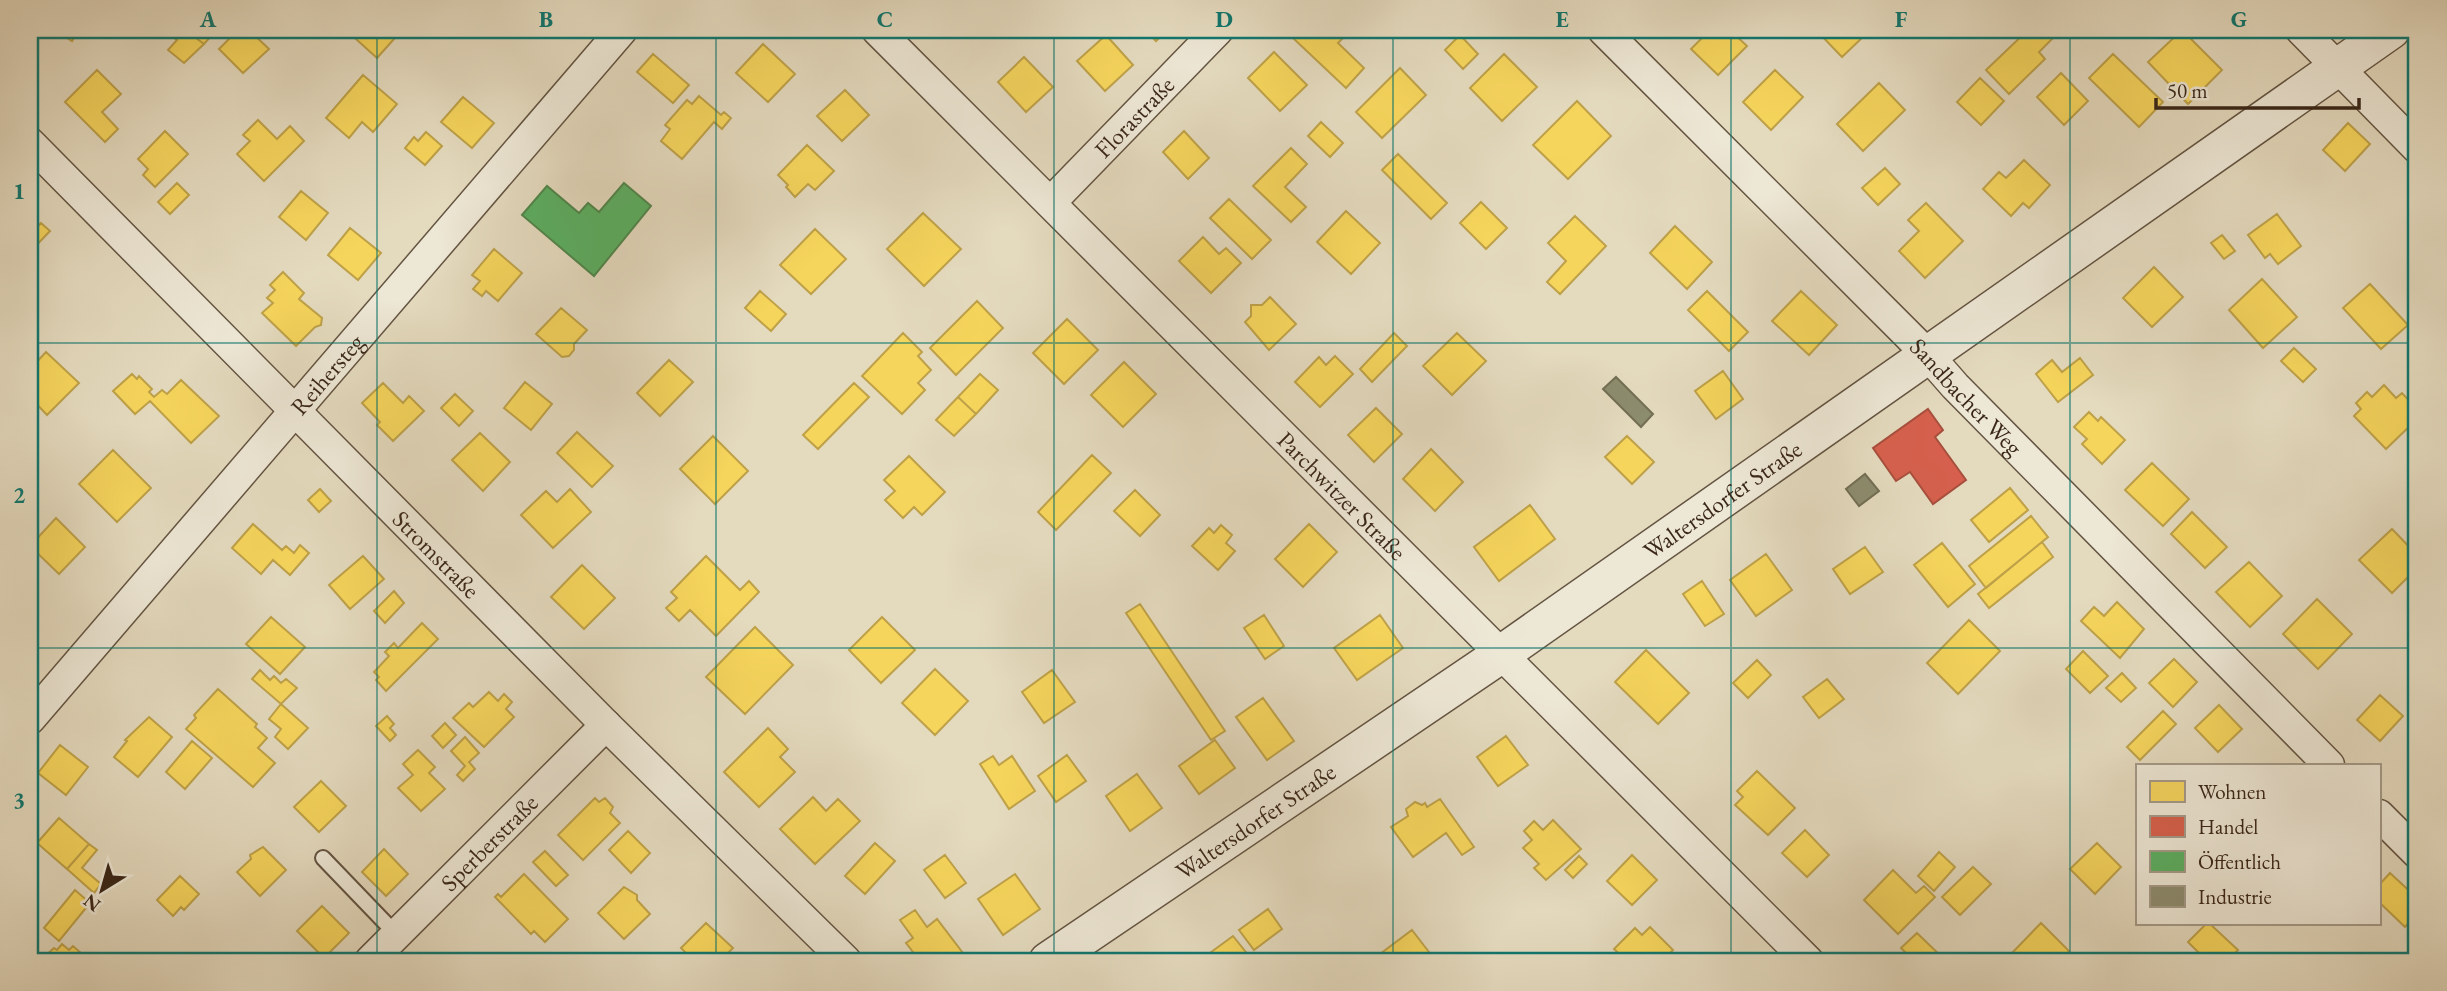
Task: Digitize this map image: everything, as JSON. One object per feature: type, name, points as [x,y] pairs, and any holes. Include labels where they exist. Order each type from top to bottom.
[{"type":"street","name":"Reihersteg","points":[[30,719],[622,30]]},
{"type":"street","name":"Parchwitzer Straße","points":[[877,30],[1808,961]]},
{"type":"street","name":"Florastraße","points":[[1051,202],[1218,30]]},
{"type":"street","name":"Sandbacher Weg","points":[[1603,30],[1927,354],[1955,386],[2328,764]]},
{"type":"street","points":[[2301,30],[2417,148]]},
{"type":"street","name":"Waltersdorfer Straße","points":[[1048,961],[1500,655],[2391,30]]},
{"type":"street","name":"Stromstraße","points":[[30,143],[607,725],[846,961]]},
{"type":"street","name":"Sperberstraße","points":[[370,961],[607,725]]},
{"type":"street","points":[[2380,816],[2417,853]]},
{"type":"lane","points":[[323,858],[397,935]]},
{"type":"building: Wohnen","points":[[55,30],[79,30],[72,41]]},
{"type":"building: Wohnen","points":[[171,30],[185,30],[204,44],[184,63],[168,50],[177,40],[168,34]]},
{"type":"building: Wohnen","points":[[185,30],[210,30],[214,33],[204,44]]},
{"type":"building: Wohnen","points":[[238,30],[249,30],[269,49],[243,73],[219,49]]},
{"type":"building: Wohnen","points":[[346,30],[384,30],[394,39],[377,58]]},
{"type":"building: Wohnen","points":[[1145,30],[1168,30],[1156,41]]},
{"type":"building: Wohnen","points":[[1303,30],[1351,30],[1338,43],[1364,68],[1346,88],[1294,39]]},
{"type":"building: Wohnen","points":[[1710,30],[1730,30],[1747,46],[1718,75],[1691,49]]},
{"type":"building: Wohnen","points":[[1816,30],[1860,30],[1865,35],[1842,57]]},
{"type":"building: Wohnen","points":[[2028,30],[2043,30],[2052,39],[2039,52],[2045,59],[2009,94],[1986,70]]},
{"type":"building: Wohnen","points":[[2182,30],[2222,70],[2188,104],[2148,62]]},
{"type":"building: Wohnen","points":[[1106,35],[1133,65],[1105,91],[1077,61]]},
{"type":"building: Wohnen","points":[[1460,35],[1478,54],[1463,69],[1445,50]]},
{"type":"building: Wohnen","points":[[763,44],[795,74],[768,102],[736,73]]},
{"type":"building: Wohnen","points":[[1274,52],[1307,85],[1280,111],[1248,78]]},
{"type":"building: Wohnen","points":[[653,54],[689,85],[673,103],[637,72]]},
{"type":"building: Wohnen","points":[[1504,54],[1537,87],[1502,121],[1470,88]]},
{"type":"building: Wohnen","points":[[2113,54],[2163,102],[2139,127],[2089,78]]},
{"type":"building: Wohnen","points":[[1024,57],[1053,87],[1026,112],[998,82]]},
{"type":"building: Wohnen","points":[[1400,68],[1426,95],[1382,138],[1356,112]]},
{"type":"building: Wohnen","points":[[97,70],[121,94],[102,112],[118,129],[105,142],[65,102]]},
{"type":"building: Wohnen","points":[[1775,70],[1803,97],[1771,130],[1743,102]]},
{"type":"building: Wohnen","points":[[2061,73],[2088,101],[2064,125],[2037,97]]},
{"type":"building: Wohnen","points":[[363,75],[397,104],[373,132],[362,122],[349,138],[326,118]]},
{"type":"building: Wohnen","points":[[1980,78],[2004,101],[1981,125],[1957,102]]},
{"type":"building: Wohnen","points":[[1879,83],[1905,110],[1863,151],[1837,124]]},
{"type":"building: Wohnen","points":[[845,90],[869,115],[842,141],[817,116]]},
{"type":"building: Wohnen","points":[[699,96],[721,115],[724,112],[731,118],[722,129],[714,122],[682,159],[661,141],[670,129],[665,125],[687,100],[692,104]]},
{"type":"building: Wohnen","points":[[463,97],[494,123],[472,148],[441,122]]},
{"type":"building: Wohnen","points":[[1577,101],[1611,136],[1568,179],[1533,145]]},
{"type":"building: Wohnen","points":[[258,120],[277,139],[290,126],[304,141],[264,181],[237,154],[250,141],[243,135]]},
{"type":"building: Wohnen","points":[[1321,122],[1343,143],[1330,157],[1308,136]]},
{"type":"building: Wohnen","points":[[2348,123],[2370,144],[2345,171],[2323,150]]},
{"type":"building: Wohnen","points":[[165,131],[188,154],[155,187],[143,175],[148,169],[138,159]]},
{"type":"building: Wohnen","points":[[1184,131],[1209,158],[1188,179],[1163,152]]},
{"type":"building: Wohnen","points":[[426,132],[442,146],[425,165],[405,148],[414,137],[418,141]]},
{"type":"building: Wohnen","points":[[807,145],[834,171],[815,190],[808,184],[795,197],[778,175]]},
{"type":"building: Wohnen","points":[[1291,148],[1307,164],[1285,187],[1306,207],[1291,222],[1253,186]]},
{"type":"building: Wohnen","points":[[1398,154],[1447,203],[1431,219],[1382,170]]},
{"type":"building: Wohnen","points":[[2024,160],[2050,185],[2029,208],[2023,203],[2011,216],[1983,189],[1999,172],[2006,178]]},
{"type":"building: Wohnen","points":[[1885,168],[1900,184],[1878,205],[1862,188]]},
{"type":"building: Wohnen","points":[[177,183],[189,195],[170,214],[158,202]]},
{"type":"building: Wohnen","points":[[301,191],[328,213],[306,240],[279,217]]},
{"type":"building: Wohnen","points":[[1229,199],[1271,240],[1252,259],[1210,218]]},
{"type":"building: Wohnen","points":[[1481,202],[1507,228],[1486,249],[1460,223]]},
{"type":"building: Wohnen","points":[[1926,203],[1963,241],[1925,278],[1899,251],[1919,231],[1908,220]]},
{"type":"building: Wohnen","points":[[1346,211],[1380,243],[1351,274],[1317,242]]},
{"type":"building: Wohnen","points":[[923,213],[961,249],[924,286],[887,249]]},
{"type":"building: Wohnen","points":[[2277,214],[2301,246],[2278,264],[2270,254],[2265,258],[2248,235]]},
{"type":"building: Wohnen","points":[[1575,216],[1606,246],[1560,294],[1547,282],[1566,261],[1548,243]]},
{"type":"building: Wohnen","points":[[41,223],[50,231],[30,252],[30,235]]},
{"type":"building: Wohnen","points":[[1675,226],[1712,262],[1687,289],[1650,253]]},
{"type":"building: Wohnen","points":[[350,228],[381,253],[358,280],[328,255]]},
{"type":"building: Wohnen","points":[[815,229],[846,259],[811,294],[780,265]]},
{"type":"building: Wohnen","points":[[2222,235],[2235,251],[2224,259],[2211,243]]},
{"type":"building: Wohnen","points":[[1203,237],[1219,254],[1226,248],[1241,263],[1211,293],[1179,261]]},
{"type":"building: Wohnen","points":[[494,249],[522,273],[498,301],[486,291],[482,296],[473,289],[480,281],[472,275]]},
{"type":"building: Wohnen","points":[[2154,267],[2183,297],[2152,327],[2123,298]]},
{"type":"building: Wohnen","points":[[283,272],[304,293],[299,299],[322,318],[321,325],[315,327],[296,346],[262,313],[273,303],[267,298],[275,290],[270,285]]},
{"type":"building: Wohnen","points":[[2262,279],[2297,317],[2263,348],[2229,310]]},
{"type":"building: Wohnen","points":[[2370,284],[2408,325],[2381,349],[2343,308]]},
{"type":"building: Wohnen","points":[[760,291],[786,314],[771,331],[745,308]]},
{"type":"building: Wohnen","points":[[1707,291],[1748,332],[1729,351],[1688,310]]},
{"type":"building: Wohnen","points":[[1801,291],[1837,325],[1809,355],[1772,321]]},
{"type":"building: Wohnen","points":[[1270,297],[1296,324],[1269,350],[1245,322],[1251,316],[1251,305],[1262,305]]},
{"type":"building: Wohnen","points":[[977,301],[1003,328],[956,375],[930,348]]},
{"type":"building: Wohnen","points":[[561,308],[587,330],[574,344],[574,350],[569,356],[562,357],[536,334]]},
{"type":"building: Wohnen","points":[[1067,319],[1098,350],[1064,384],[1033,353]]},
{"type":"building: Wohnen","points":[[903,333],[922,352],[918,356],[931,370],[918,383],[925,390],[902,414],[862,376]]},
{"type":"building: Wohnen","points":[[1394,333],[1407,346],[1372,382],[1360,369]]},
{"type":"building: Wohnen","points":[[1457,333],[1486,361],[1452,395],[1423,366]]},
{"type":"building: Wohnen","points":[[2294,348],[2316,369],[2303,382],[2281,361]]},
{"type":"building: Wohnen","points":[[46,352],[79,383],[47,415],[30,397],[30,393],[38,385],[30,377],[35,370],[32,367]]},
{"type":"building: Wohnen","points":[[1335,356],[1353,374],[1320,407],[1295,382],[1319,357],[1326,365]]},
{"type":"building: Wohnen","points":[[2080,358],[2093,375],[2058,402],[2036,374],[2052,360],[2062,372]]},
{"type":"building: Wohnen","points":[[669,360],[693,382],[660,416],[637,393]]},
{"type":"building: Wohnen","points":[[1124,362],[1156,394],[1123,427],[1091,395]]},
{"type":"building: Wohnen","points":[[1723,371],[1743,399],[1716,419],[1695,391]]},
{"type":"building: Wohnen","points":[[132,374],[137,379],[139,376],[152,389],[149,392],[154,397],[162,390],[167,394],[181,380],[219,416],[191,443],[150,401],[135,414],[113,391]]},
{"type":"building: Wohnen","points":[[980,374],[998,390],[976,414],[958,397]]},
{"type":"building: Wohnen","points":[[525,382],[552,404],[531,430],[504,408]]},
{"type":"building: Wohnen","points":[[383,383],[403,403],[409,396],[424,411],[393,441],[377,425],[380,422],[362,403]]},
{"type":"building: Wohnen","points":[[854,383],[869,397],[818,449],[803,435]]},
{"type":"building: Wohnen","points":[[2384,385],[2396,398],[2402,393],[2417,409],[2417,419],[2386,449],[2354,416],[2361,409],[2356,403],[2367,392],[2372,397]]},
{"type":"building: Wohnen","points":[[455,394],[473,411],[459,426],[441,408]]},
{"type":"building: Wohnen","points":[[958,397],[976,414],[954,436],[936,420]]},
{"type":"building: Wohnen","points":[[1376,408],[1402,434],[1374,462],[1348,435]]},
{"type":"building: Wohnen","points":[[2089,412],[2098,421],[2101,417],[2125,440],[2102,464],[2082,444],[2087,439],[2074,427]]},
{"type":"building: Wohnen","points":[[577,432],[613,466],[592,487],[557,453]]},
{"type":"building: Wohnen","points":[[480,433],[510,462],[483,491],[452,460]]},
{"type":"building: Wohnen","points":[[713,436],[748,471],[715,504],[680,469]]},
{"type":"building: Wohnen","points":[[1627,436],[1654,462],[1632,484],[1605,457]]},
{"type":"building: Wohnen","points":[[1431,449],[1463,482],[1435,511],[1403,479]]},
{"type":"building: Wohnen","points":[[113,450],[151,488],[117,522],[79,484]]},
{"type":"building: Wohnen","points":[[1092,455],[1111,473],[1056,530],[1038,512]]},
{"type":"building: Wohnen","points":[[909,456],[945,492],[922,515],[914,507],[903,518],[885,500],[895,491],[884,480]]},
{"type":"building: Wohnen","points":[[2152,463],[2189,499],[2163,526],[2125,490]]},
{"type":"building: Wohnen","points":[[2010,488],[2028,510],[1989,542],[1971,520]]},
{"type":"building: Wohnen","points":[[320,489],[331,501],[319,512],[308,500]]},
{"type":"building: Wohnen","points":[[570,489],[591,512],[553,548],[521,515],[546,491],[557,502]]},
{"type":"building: Wohnen","points":[[1135,490],[1160,515],[1140,536],[1114,511]]},
{"type":"building: Wohnen","points":[[1530,505],[1555,539],[1499,581],[1474,547]]},
{"type":"building: Wohnen","points":[[2192,512],[2227,547],[2205,568],[2171,534]]},
{"type":"building: Wohnen","points":[[2031,516],[2048,537],[1986,588],[1969,566]]},
{"type":"building: Wohnen","points":[[56,518],[85,547],[59,574],[30,546]]},
{"type":"building: Wohnen","points":[[253,524],[282,550],[286,546],[294,553],[300,545],[309,553],[290,575],[273,560],[261,574],[232,548]]},
{"type":"building: Wohnen","points":[[1309,524],[1337,552],[1303,587],[1275,559]]},
{"type":"building: Wohnen","points":[[1221,525],[1232,535],[1226,543],[1235,551],[1218,570],[1192,546],[1209,528],[1214,533]]},
{"type":"building: Wohnen","points":[[2392,529],[2417,555],[2417,568],[2392,593],[2359,560]]},
{"type":"building: Wohnen","points":[[2042,542],[2053,557],[1989,608],[1978,594]]},
{"type":"building: Wohnen","points":[[1942,543],[1975,584],[1948,607],[1914,565]]},
{"type":"building: Wohnen","points":[[1865,547],[1883,572],[1850,594],[1833,569]]},
{"type":"building: Wohnen","points":[[1766,554],[1792,590],[1756,616],[1730,580]]},
{"type":"building: Wohnen","points":[[363,556],[384,579],[350,609],[329,585]]},
{"type":"building: Wohnen","points":[[706,556],[740,590],[749,581],[759,592],[716,636],[690,610],[679,621],[666,608],[677,598],[671,592]]},
{"type":"building: Wohnen","points":[[2249,562],[2282,596],[2250,627],[2216,592]]},
{"type":"building: Wohnen","points":[[582,565],[615,598],[584,629],[551,597]]},
{"type":"building: Wohnen","points":[[1702,581],[1724,614],[1705,626],[1683,594]]},
{"type":"building: Wohnen","points":[[394,591],[404,603],[385,623],[374,611]]},
{"type":"building: Wohnen","points":[[2317,599],[2352,634],[2318,669],[2283,634]]},
{"type":"building: Wohnen","points":[[2117,602],[2144,629],[2120,658],[2081,621],[2094,607],[2104,616]]},
{"type":"building: Wohnen","points":[[1140,604],[1225,731],[1211,740],[1126,613]]},
{"type":"building: Wohnen","points":[[1264,615],[1284,646],[1265,659],[1244,628]]},
{"type":"building: Wohnen","points":[[1380,615],[1403,648],[1357,680],[1334,648]]},
{"type":"building: Wohnen","points":[[271,617],[305,647],[280,674],[246,644]]},
{"type":"building: Wohnen","points":[[882,617],[915,650],[881,683],[849,650]]},
{"type":"building: Wohnen","points":[[1969,620],[2000,651],[1958,694],[1927,663]]},
{"type":"building: Wohnen","points":[[422,623],[438,639],[386,691],[376,680],[379,677],[374,672],[389,656],[385,652],[394,643],[398,648]]},
{"type":"building: Wohnen","points":[[755,627],[793,665],[745,714],[706,677]]},
{"type":"building: Wohnen","points":[[1646,650],[1689,693],[1658,724],[1615,682]]},
{"type":"building: Wohnen","points":[[2083,651],[2108,676],[2090,693],[2066,669]]},
{"type":"building: Wohnen","points":[[2174,659],[2197,682],[2173,707],[2149,683]]},
{"type":"building: Wohnen","points":[[1757,660],[1771,675],[1748,698],[1733,683]]},
{"type":"building: Wohnen","points":[[935,669],[968,701],[935,735],[902,703]]},
{"type":"building: Wohnen","points":[[260,670],[270,680],[274,676],[281,683],[286,679],[297,688],[281,704],[252,679]]},
{"type":"building: Wohnen","points":[[1052,670],[1075,702],[1044,723],[1022,692]]},
{"type":"building: Wohnen","points":[[2122,673],[2136,688],[2121,702],[2106,688]]},
{"type":"building: Wohnen","points":[[1827,679],[1844,699],[1819,718],[1803,697]]},
{"type":"building: Wohnen","points":[[218,689],[257,724],[255,727],[267,738],[258,748],[275,763],[253,787],[186,729],[196,718],[194,715]]},
{"type":"building: Wohnen","points":[[489,692],[498,701],[504,694],[512,702],[506,709],[514,717],[484,747],[453,718],[469,703],[473,707]]},
{"type":"building: Wohnen","points":[[2380,695],[2403,716],[2380,741],[2357,720]]},
{"type":"building: Wohnen","points":[[1263,698],[1294,741],[1267,760],[1236,717]]},
{"type":"building: Wohnen","points":[[281,704],[308,728],[288,749],[275,737],[281,729],[269,719]]},
{"type":"building: Wohnen","points":[[2219,705],[2242,729],[2218,752],[2195,728]]},
{"type":"building: Wohnen","points":[[2163,711],[2176,724],[2140,760],[2127,747]]},
{"type":"building: Wohnen","points":[[387,716],[394,724],[390,728],[396,735],[390,741],[376,726]]},
{"type":"building: Wohnen","points":[[149,717],[172,737],[138,777],[114,757],[127,741],[125,740]]},
{"type":"building: Wohnen","points":[[445,723],[456,735],[443,748],[432,736]]},
{"type":"building: Wohnen","points":[[768,728],[788,749],[780,757],[795,772],[759,807],[724,772]]},
{"type":"building: Wohnen","points":[[1506,736],[1528,765],[1498,786],[1477,757]]},
{"type":"building: Wohnen","points":[[465,737],[479,753],[469,762],[475,769],[463,781],[457,775],[465,766],[451,751]]},
{"type":"building: Wohnen","points":[[1215,740],[1235,768],[1199,794],[1179,766]]},
{"type":"building: Wohnen","points":[[192,741],[212,758],[185,789],[166,772]]},
{"type":"building: Wohnen","points":[[60,745],[88,767],[66,795],[38,773]]},
{"type":"building: Wohnen","points":[[418,750],[435,767],[429,773],[445,789],[421,811],[398,788],[413,775],[403,764]]},
{"type":"building: Wohnen","points":[[1067,755],[1086,781],[1056,802],[1038,776]]},
{"type":"building: Wohnen","points":[[993,756],[999,765],[1012,756],[1035,791],[1009,809],[980,764]]},
{"type":"building: Wohnen","points":[[1757,771],[1795,808],[1768,835],[1735,805],[1743,797],[1737,791]]},
{"type":"building: Wohnen","points":[[1137,774],[1162,808],[1130,831],[1106,796]]},
{"type":"building: Wohnen","points":[[321,781],[346,806],[319,832],[294,807]]},
{"type":"building: Wohnen","points":[[813,797],[826,811],[838,799],[860,821],[815,864],[780,829]]},
{"type":"building: Wohnen","points":[[595,798],[599,802],[605,798],[613,807],[610,813],[620,823],[583,860],[558,835]]},
{"type":"building: Wohnen","points":[[1440,799],[1474,847],[1462,855],[1446,833],[1413,857],[1391,827],[1408,816],[1406,809],[1415,802],[1422,805],[1425,803],[1427,807]]},
{"type":"building: Wohnen","points":[[59,818],[89,844],[67,869],[37,843]]},
{"type":"building: Wohnen","points":[[1553,820],[1581,849],[1546,880],[1534,868],[1539,864],[1523,848],[1532,840],[1524,831],[1534,821],[1543,830]]},
{"type":"building: Wohnen","points":[[1805,830],[1829,855],[1807,877],[1782,853]]},
{"type":"building: Wohnen","points":[[628,831],[650,853],[631,873],[609,850]]},
{"type":"building: Wohnen","points":[[875,843],[895,861],[865,894],[845,876]]},
{"type":"building: Wohnen","points":[[2097,843],[2121,867],[2095,894],[2070,869]]},
{"type":"building: Wohnen","points":[[89,844],[97,850],[82,868],[101,884],[94,893],[67,869]]},
{"type":"building: Wohnen","points":[[263,847],[286,870],[260,896],[237,872],[251,859],[250,855]]},
{"type":"building: Wohnen","points":[[384,849],[408,874],[386,896],[362,872]]},
{"type":"building: Wohnen","points":[[545,851],[568,875],[556,886],[533,862]]},
{"type":"building: Wohnen","points":[[1939,852],[1955,867],[1934,891],[1918,876]]},
{"type":"building: Wohnen","points":[[945,855],[966,883],[945,898],[924,870]]},
{"type":"building: Wohnen","points":[[1632,855],[1657,880],[1632,905],[1607,881]]},
{"type":"building: Wohnen","points":[[1579,856],[1587,864],[1573,878],[1565,870]]},
{"type":"building: Wohnen","points":[[1973,867],[1991,884],[1960,915],[1942,897]]},
{"type":"building: Wohnen","points":[[1893,870],[1916,893],[1924,886],[1935,897],[1898,934],[1864,900]]},
{"type":"building: Wohnen","points":[[2390,873],[2417,898],[2417,913],[2405,927],[2380,903],[2380,884]]},
{"type":"building: Wohnen","points":[[524,874],[568,919],[545,942],[534,931],[531,934],[495,897],[498,894],[501,897]]},
{"type":"building: Wohnen","points":[[1015,874],[1040,909],[1003,935],[978,899]]},
{"type":"building: Wohnen","points":[[180,876],[199,894],[184,910],[181,907],[173,916],[157,900]]},
{"type":"building: Wohnen","points":[[624,887],[637,895],[637,900],[650,914],[624,939],[598,913]]},
{"type":"building: Wohnen","points":[[75,890],[90,903],[59,941],[44,928]]},
{"type":"building: Wohnen","points":[[322,906],[349,933],[324,958],[297,931]]},
{"type":"building: Wohnen","points":[[1268,909],[1282,929],[1254,950],[1239,930]]},
{"type":"building: Wohnen","points":[[915,910],[927,927],[937,919],[969,961],[920,961],[906,943],[913,938],[900,920]]},
{"type":"building: Wohnen","points":[[706,923],[733,948],[720,961],[694,961],[681,948]]},
{"type":"building: Wohnen","points":[[2041,923],[2069,951],[2060,961],[2015,961],[2010,955]]},
{"type":"building: Wohnen","points":[[2205,925],[2211,925],[2238,950],[2227,961],[2207,961],[2188,942]]},
{"type":"building: Wohnen","points":[[1650,927],[1673,950],[1662,961],[1627,961],[1614,949],[1635,928],[1642,935]]},
{"type":"building: Wohnen","points":[[1412,930],[1432,956],[1425,961],[1379,961],[1376,957]]},
{"type":"building: Wohnen","points":[[1917,933],[1946,961],[1904,961],[1909,956],[1901,948]]},
{"type":"building: Wohnen","points":[[1233,936],[1253,961],[1199,961]]},
{"type":"building: Wohnen","points":[[62,944],[69,950],[73,946],[90,961],[49,961],[44,957]]},
{"type":"building: Handel","points":[[1928,409],[1943,430],[1935,437],[1966,480],[1933,504],[1910,472],[1896,481],[1873,448]]},
{"type":"building: Öffentlich","points":[[624,183],[651,206],[594,276],[522,215],[547,186],[579,213],[588,203],[599,212]]},
{"type":"building: Industrie","points":[[1616,377],[1653,414],[1641,427],[1603,389]]},
{"type":"building: Industrie","points":[[1865,474],[1879,491],[1859,506],[1846,489]]}]
